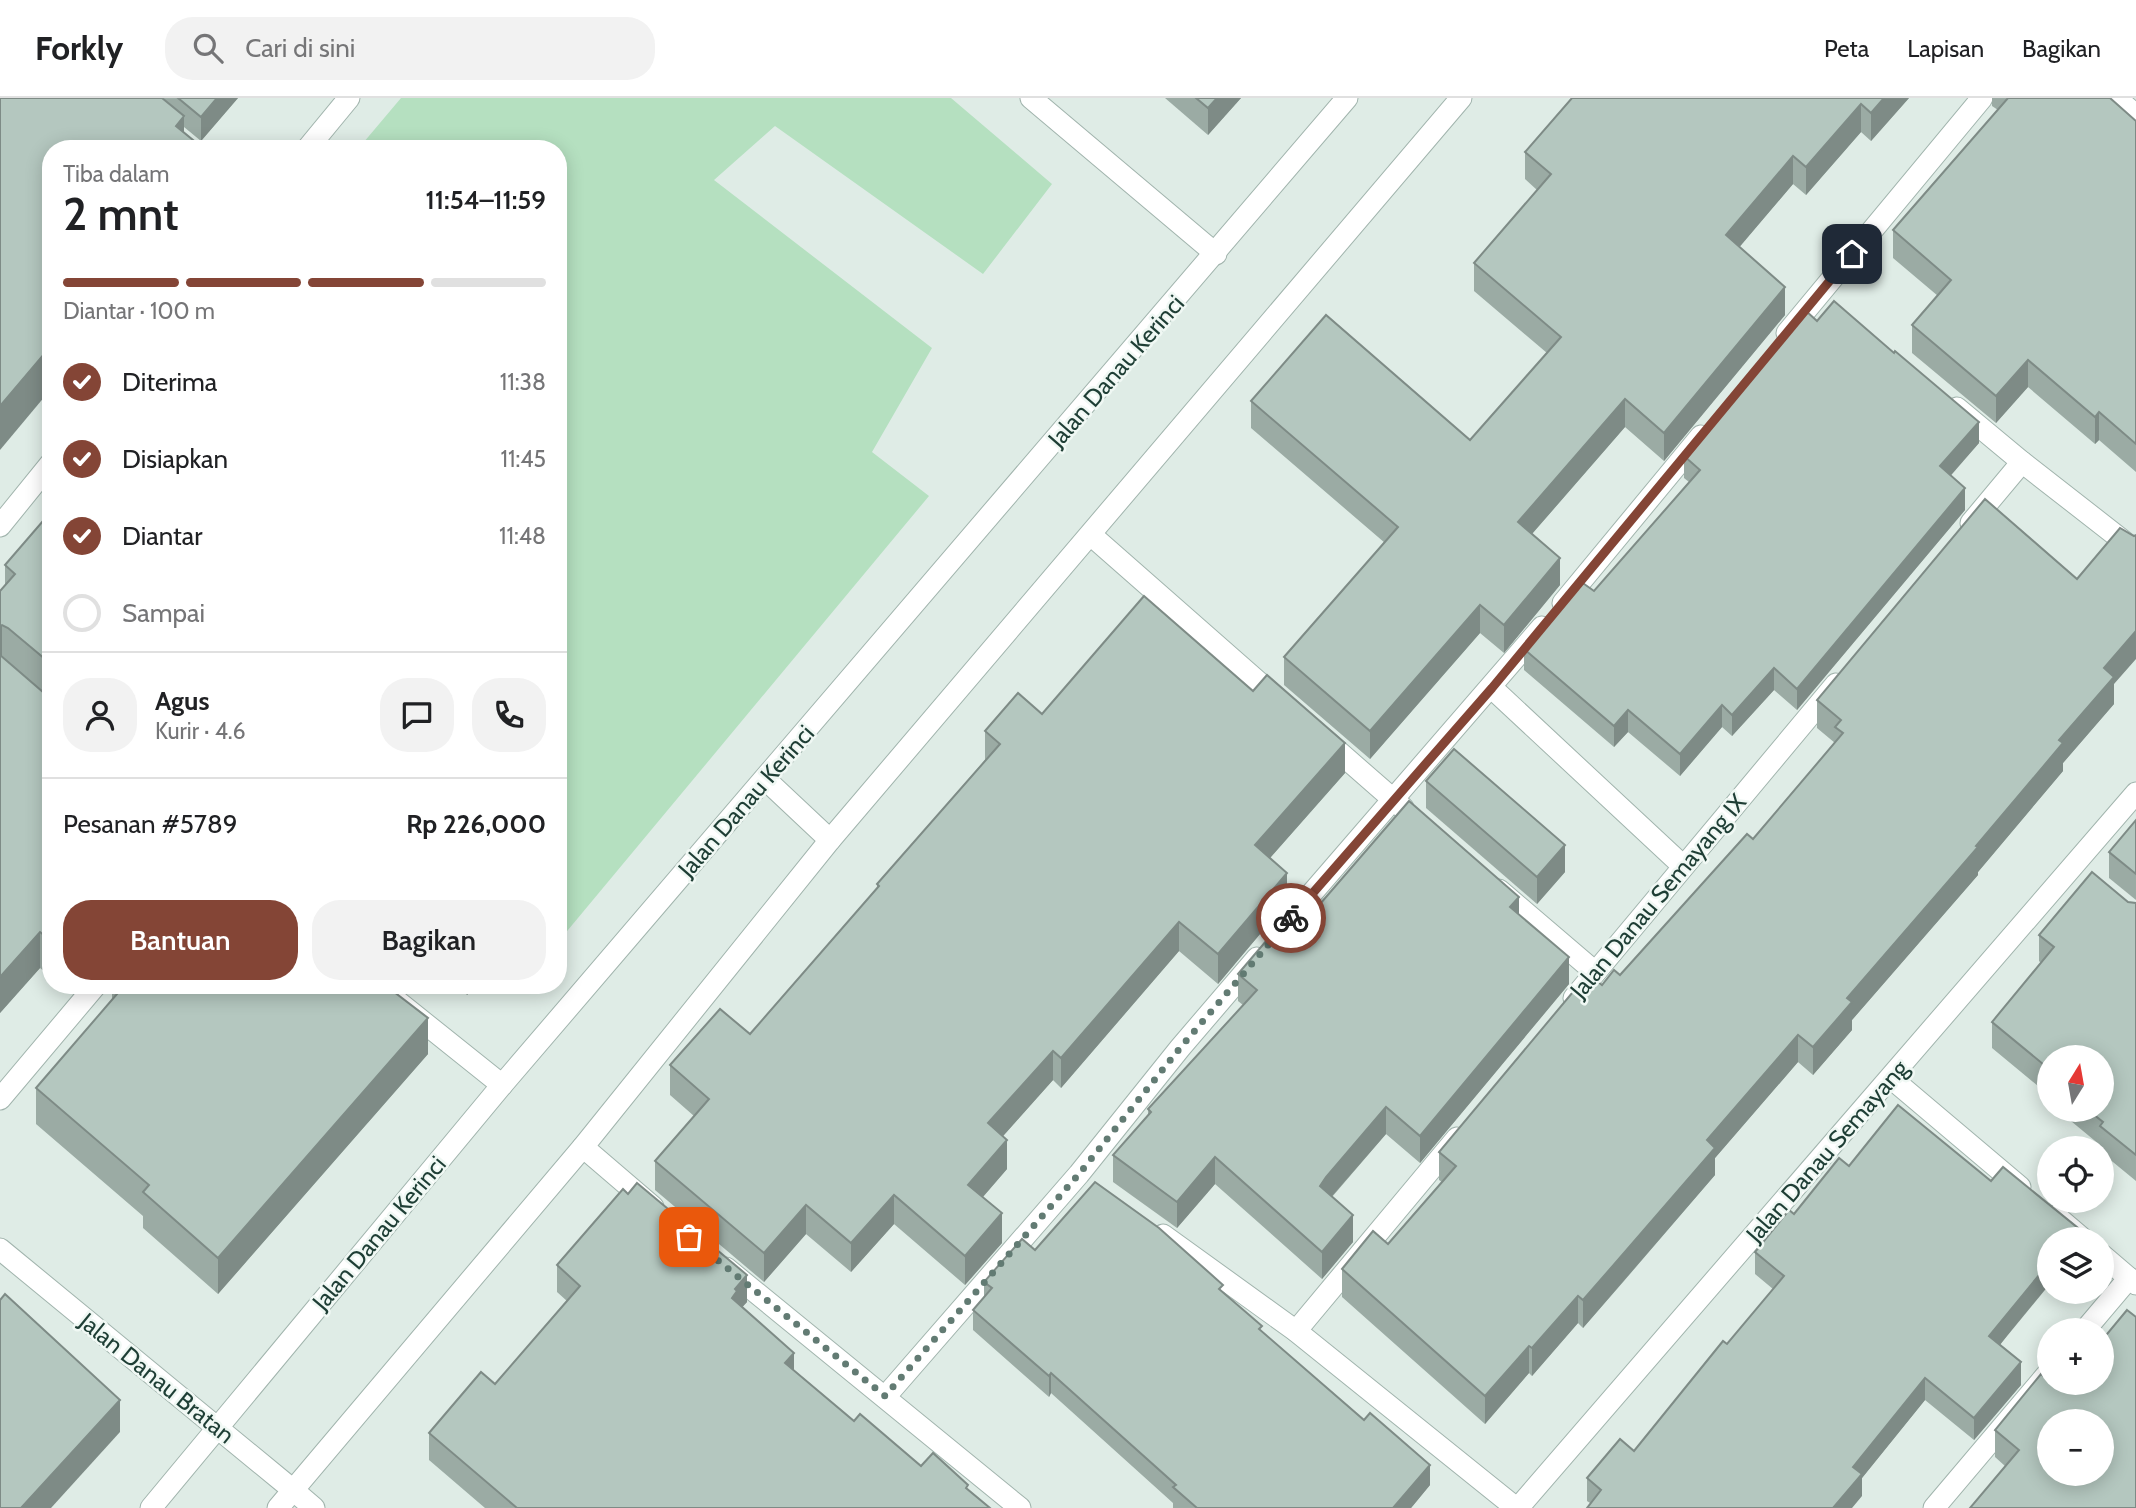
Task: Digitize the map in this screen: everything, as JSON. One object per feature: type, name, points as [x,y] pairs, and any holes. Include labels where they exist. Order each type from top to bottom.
[{"type":"street","points":[[314,140],[349,98]]},
{"type":"street","points":[[1031,98],[1216,254]]},
{"type":"street","name":"Jalan Danau Kerinci","points":[[151,1508],[502,1085],[1347,98]]},
{"type":"street","points":[[278,1508],[583,1147],[830,840],[1461,98]]},
{"type":"street","points":[[1776,347],[1825,298],[1982,98]]},
{"type":"street","points":[[2116,98],[2136,115]]},
{"type":"street","points":[[1937,391],[2022,463],[2136,551]]},
{"type":"street","points":[[885,1396],[1079,1174],[1180,1048],[1393,799],[1492,688],[1713,421]]},
{"type":"street","points":[[1959,537],[2022,463]]},
{"type":"street","points":[[0,526],[42,474]]},
{"type":"street","points":[[1091,535],[1414,817]]},
{"type":"street","name":"Jalan Danau Semayang IX","points":[[1560,1014],[1852,664]]},
{"type":"street","points":[[1492,688],[1683,866]]},
{"type":"street","points":[[765,779],[830,840]]},
{"type":"street","name":"Jalan Danau Semayang","points":[[1517,1508],[1891,1078],[2080,871],[2136,793]]},
{"type":"street","points":[[1488,881],[1595,972]]},
{"type":"street","points":[[0,1099],[88,994]]},
{"type":"street","points":[[388,994],[502,1085]]},
{"type":"street","points":[[1891,1078],[2068,1227]]},
{"type":"street","points":[[1296,1331],[1472,1120]]},
{"type":"street","points":[[583,1147],[668,1219]]},
{"type":"street","points":[[1079,1174],[1101,1190]]},
{"type":"street","points":[[1144,1221],[1296,1331],[1517,1508]]},
{"type":"street","name":"Jalan Danau Bratan","points":[[0,1250],[314,1508]]},
{"type":"street","points":[[710,1255],[1020,1508]]},
{"type":"street","points":[[2097,1318],[2133,1281],[2114,1265]]},
{"type":"street","points":[[1934,1508],[2037,1386]]},
{"type":"green space","points":[[401,98],[951,98],[1052,184],[983,274],[775,126],[714,180],[932,348],[872,452],[929,496],[567,931],[567,140],[366,140]]},
{"type":"building","points":[[0,98],[162,98],[184,116],[176,126],[193,140],[42,140],[42,357],[0,406]]},
{"type":"building","points":[[178,98],[217,98],[201,117]]},
{"type":"building","points":[[1196,98],[1217,98],[1208,108]]},
{"type":"building","points":[[1572,98],[1884,98],[1871,113],[1861,104],[1806,167],[1793,156],[1726,235],[1785,287],[1664,433],[1625,399],[1518,522],[1560,558],[1504,625],[1480,605],[1370,731],[1284,657],[1398,527],[1251,401],[1326,315],[1470,440],[1561,337],[1474,263],[1551,174],[1525,152]]},
{"type":"building","points":[[2008,98],[2110,98],[2136,121],[2136,444],[2099,412],[2095,417],[2028,360],[1996,396],[1912,325],[1951,280],[1893,230]]},
{"type":"building","points":[[1834,301],[1979,422],[1940,466],[1965,488],[1797,689],[1774,668],[1732,715],[1722,705],[1680,754],[1628,710],[1614,726],[1524,649],[1580,581],[1594,591],[1700,470],[1684,456],[1805,310],[1817,321]]},
{"type":"building","points":[[1985,499],[2077,579],[2120,528],[2136,535],[2136,631],[2104,668],[2114,677],[2059,740],[2063,743],[1976,846],[1978,847],[1847,998],[1852,1002],[1813,1047],[1798,1035],[1707,1140],[1715,1148],[1624,1253],[1583,1300],[1578,1296],[1485,1396],[1342,1269],[1373,1231],[1388,1244],[1456,1166],[1439,1152],[1588,974],[1602,985],[1614,970],[1620,975],[1747,834],[1753,839],[1843,733],[1835,727],[1841,720],[1817,700]]},
{"type":"building","points":[[42,522],[42,656],[8,628],[0,626],[0,591],[15,574],[5,565]]},
{"type":"building","points":[[1144,596],[1253,691],[1267,675],[1345,743],[1255,845],[1287,873],[1218,954],[1179,922],[1061,1058],[1053,1051],[988,1123],[1007,1140],[968,1185],[1002,1213],[965,1256],[894,1195],[851,1243],[806,1205],[764,1253],[655,1161],[709,1099],[670,1065],[720,1009],[750,1034],[1000,744],[985,731],[1018,693],[1042,714]]},
{"type":"building","points":[[0,655],[42,691],[42,934],[40,932],[0,977]]},
{"type":"building","points":[[1454,749],[1565,845],[1537,877],[1426,781]]},
{"type":"building","points":[[1409,801],[1519,897],[1510,907],[1569,957],[1420,1136],[1386,1107],[1326,1177],[1320,1186],[1353,1215],[1322,1252],[1215,1157],[1177,1202],[1113,1155],[1151,1112],[1148,1109],[1257,990],[1238,974],[1307,893],[1320,904]]},
{"type":"building","points":[[2136,820],[2136,874],[2109,852]]},
{"type":"building","points":[[2092,872],[2128,902],[2136,903],[2136,1155],[2100,1126],[2103,1122],[2114,1122],[2114,1045],[2037,1045],[2037,1059],[1992,1022],[2054,947],[2039,935]]},
{"type":"building","points":[[117,994],[397,994],[428,1018],[218,1258],[143,1192],[149,1185],[36,1088]]},
{"type":"building","points":[[1898,1105],[1991,1181],[2003,1167],[2037,1195],[2037,1213],[2060,1213],[2077,1227],[2037,1227],[2037,1278],[1989,1336],[2021,1362],[1974,1418],[1925,1378],[1853,1467],[1862,1474],[1833,1508],[1587,1508],[1601,1490],[1587,1478],[1620,1439],[1634,1451],[1723,1341],[1727,1344],[1784,1276],[1755,1252],[1789,1210],[1794,1214],[1839,1158],[1849,1166]]},
{"type":"building","points":[[1095,1182],[1159,1228],[1223,1285],[1219,1289],[1262,1326],[1259,1329],[1364,1420],[1370,1413],[1430,1465],[1393,1508],[1197,1508],[1173,1487],[1176,1485],[1051,1373],[1049,1376],[973,1310],[992,1288],[984,1282],[1022,1239],[1035,1250]]},
{"type":"building","points":[[637,1183],[747,1275],[735,1289],[737,1291],[732,1298],[794,1353],[785,1363],[854,1421],[860,1414],[921,1466],[933,1453],[968,1485],[966,1488],[990,1508],[517,1508],[429,1433],[481,1372],[495,1384],[580,1286],[557,1265],[623,1189],[628,1194]]},
{"type":"building","points":[[5,1294],[120,1400],[21,1508],[0,1508],[0,1300]]},
{"type":"building","points":[[2127,1310],[2136,1317],[2136,1508],[1970,1508],[2019,1450],[1995,1430],[2037,1379],[2037,1395],[2114,1395],[2114,1326]]},
{"type":"way so far","points":[[689,1237],[885,1396],[1079,1174],[1180,1048],[1291,918]]},
{"type":"route","points":[[1291,918],[1492,688],[1852,254]]}]
